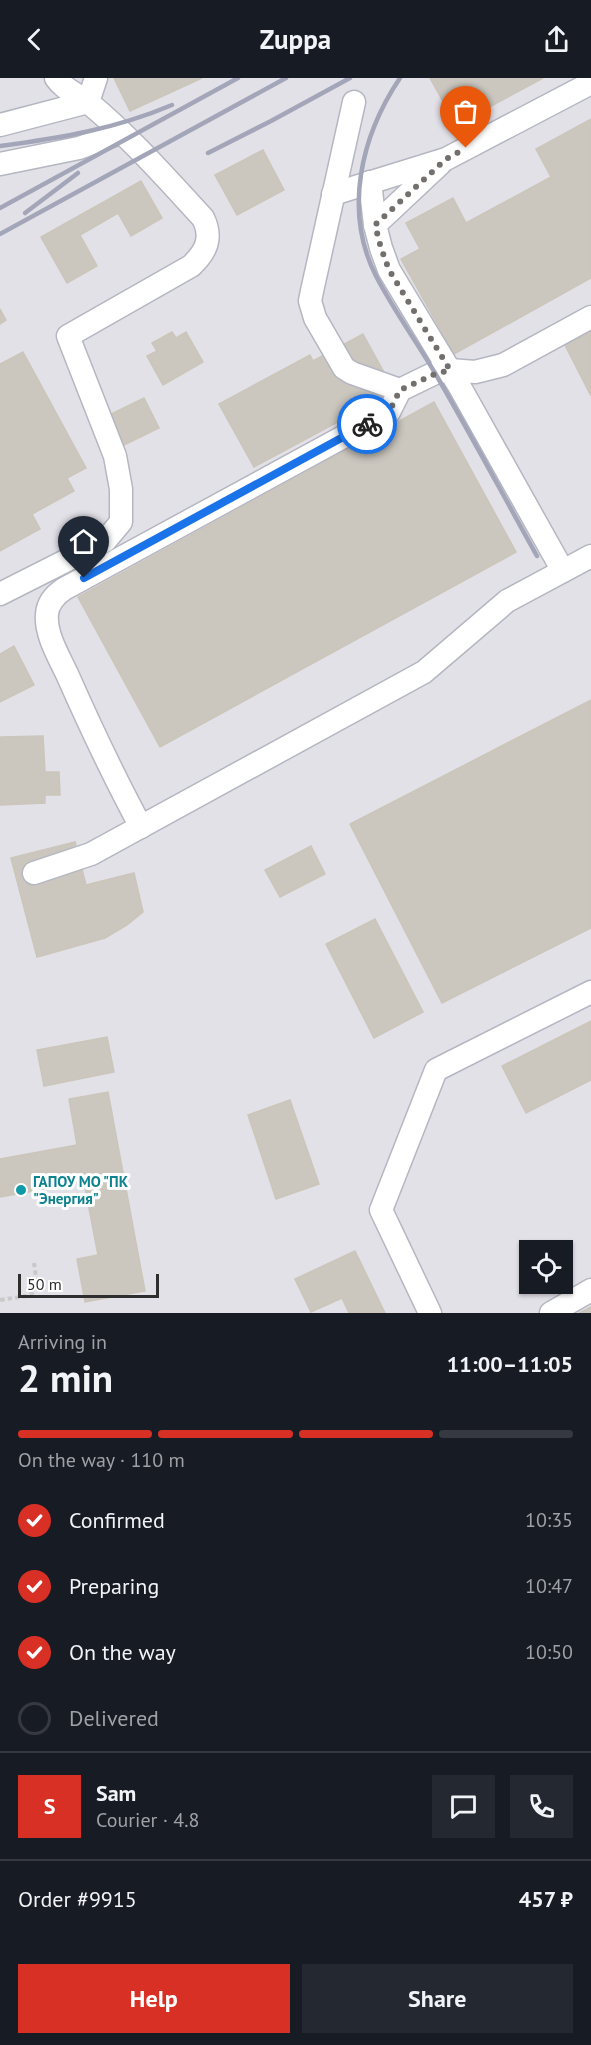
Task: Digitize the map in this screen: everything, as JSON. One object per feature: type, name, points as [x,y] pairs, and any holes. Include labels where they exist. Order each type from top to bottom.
[{"type":"lane","points":[[0,594],[105,541],[122,522],[122,489],[115,456],[68,336],[191,266],[207,246],[207,227],[203,218],[120,132],[88,102],[60,84],[56,78]]},
{"type":"lane","points":[[88,102],[96,78]]},
{"type":"lane","points":[[333,194],[446,159],[591,83]]},
{"type":"lane","points":[[0,125],[88,102]]},
{"type":"lane","points":[[354,102],[312,291],[311,310],[344,368],[400,390]]},
{"type":"lane","points":[[0,164],[79,148],[120,132]]},
{"type":"lane","points":[[375,225],[446,159]]},
{"type":"lane","points":[[370,182],[375,225],[389,270],[450,370],[563,571]]},
{"type":"lane","points":[[141,827],[104,758],[51,637],[46,615],[54,596],[389,412],[400,390],[435,374],[450,370],[475,372],[503,365],[591,317]]},
{"type":"lane","points":[[34,873],[91,854],[424,672],[507,601],[591,556]]},
{"type":"lane","points":[[430,1313],[381,1210],[436,1070],[591,992]]},
{"type":"lane","points":[[551,1313],[591,1290]]},
{"type":"path","points":[[0,1300],[30,1295],[35,1291],[38,1285],[34,1263]]},
{"type":"shaded area","points":[[0,78],[591,78],[591,1313],[0,1313]]},
{"type":"building","points":[[114,78],[202,78],[130,111]]},
{"type":"building","points":[[430,78],[543,78],[456,125]]},
{"type":"building","points":[[591,119],[591,278],[454,354],[401,259],[420,249],[406,223],[453,198],[466,223],[551,177],[536,149]]},
{"type":"building","points":[[263,150],[284,190],[237,215],[215,175]]},
{"type":"building","points":[[141,181],[162,218],[131,236],[118,213],[80,235],[97,266],[67,283],[41,237]]},
{"type":"building","points":[[0,309],[6,320],[0,324]]},
{"type":"building","points":[[172,332],[176,338],[186,332],[203,362],[163,385],[147,356],[157,351],[152,343]]},
{"type":"building","points":[[591,332],[591,396],[565,345]]},
{"type":"building","points":[[363,334],[397,396],[347,423],[345,418],[254,467],[219,404],[310,355],[313,361]]},
{"type":"building","points":[[23,352],[86,468],[67,478],[74,491],[32,514],[40,529],[0,551],[0,364]]},
{"type":"building","points":[[144,398],[159,428],[120,447],[105,417]]},
{"type":"building","points":[[434,402],[516,552],[160,747],[78,597]]},
{"type":"building","points":[[14,646],[34,685],[0,702],[0,654]]},
{"type":"building","points":[[591,700],[591,928],[442,1003],[350,824]]},
{"type":"building","points":[[43,736],[45,772],[59,772],[60,795],[45,795],[45,803],[0,805],[0,737]]},
{"type":"building","points":[[75,842],[86,885],[134,873],[143,912],[105,938],[37,957],[11,858]]},
{"type":"building","points":[[311,846],[325,874],[280,897],[265,870]]},
{"type":"building","points":[[375,919],[423,1012],[374,1038],[326,944]]},
{"type":"building","points":[[591,1021],[591,1080],[526,1113],[502,1066]]},
{"type":"building","points":[[107,1037],[114,1072],[44,1086],[37,1050]]},
{"type":"building","name":"ГАПОУ МО \"ПК \"Энергия\"","points":[[108,1092],[145,1291],[85,1302],[77,1259],[98,1255],[84,1182],[0,1197],[0,1159],[77,1145],[69,1099]]},
{"type":"building","points":[[290,1100],[319,1184],[276,1199],[248,1115]]},
{"type":"building","points":[[355,1251],[385,1313],[349,1313],[342,1298],[311,1312],[295,1279]]},
{"type":"building","points":[[591,1307],[591,1313],[579,1313]]},
{"type":"railway","points":[[0,208],[238,78]]},
{"type":"railway","points":[[0,234],[286,78]]},
{"type":"railway","points":[[208,153],[350,78]]},
{"type":"railway","points":[[400,78],[375,124],[361,174],[360,226],[366,251],[376,276],[428,361],[537,556]]},
{"type":"railway","points":[[0,146],[88,132],[172,105]]},
{"type":"railway","points":[[25,213],[78,173]]},
{"type":"way so far","points":[[367,424],[389,412],[400,390],[442,371],[450,370],[389,270],[375,225],[446,159],[466,148]]},
{"type":"place","name":"ГАПОУ МО \"ПК \"Энергия\"","points":[[21,1190]]},
{"type":"route","points":[[84,578],[367,424]]}]
